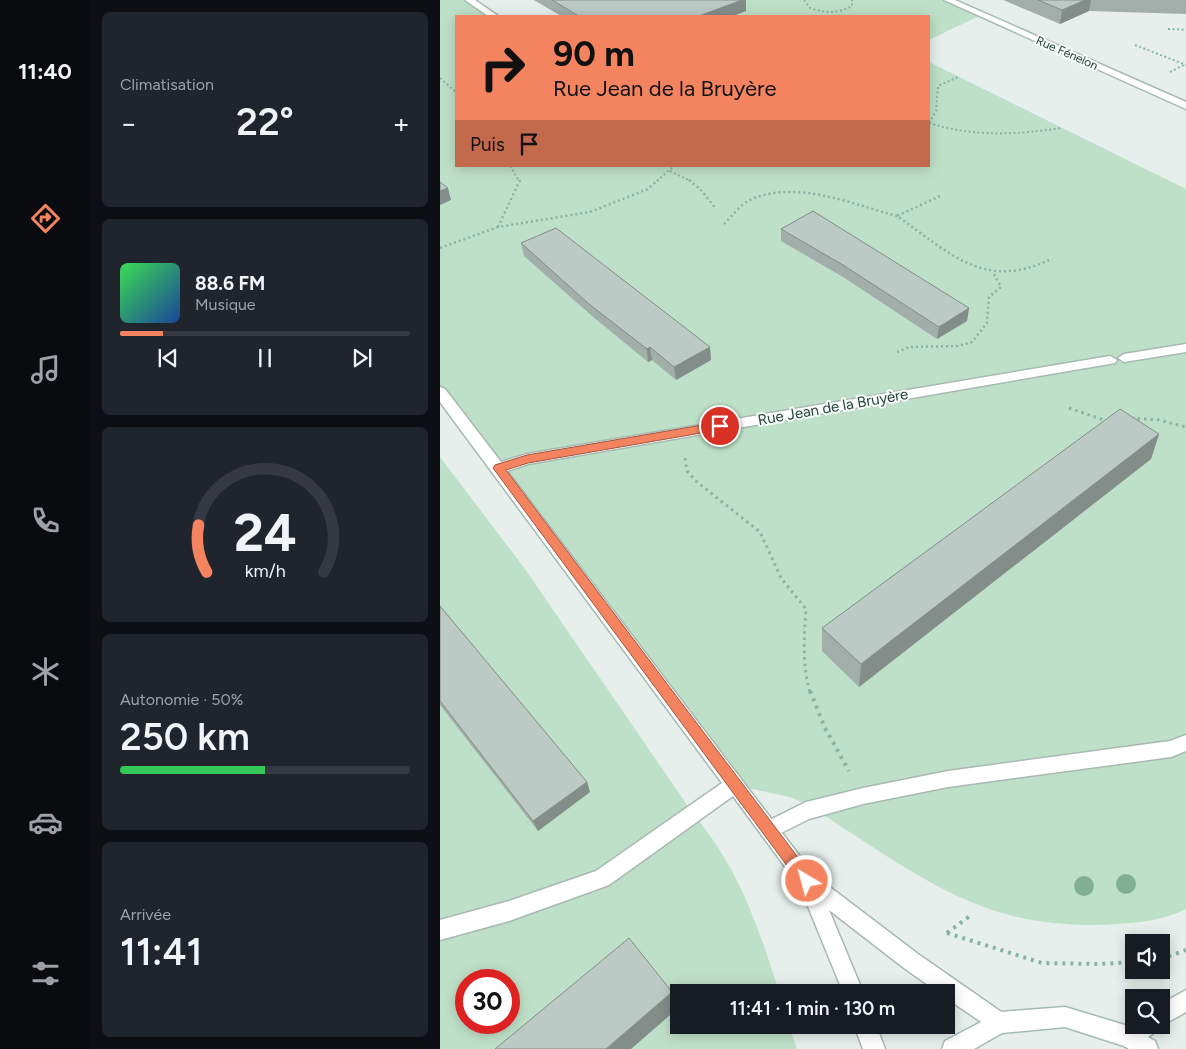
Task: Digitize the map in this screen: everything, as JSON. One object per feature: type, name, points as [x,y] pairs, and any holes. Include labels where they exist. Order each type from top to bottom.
[{"type":"street","points":[[469,0],[492,15]]},
{"type":"street","name":"Rue Fénelon","points":[[948,0],[1186,106]]},
{"type":"street","points":[[1124,358],[1186,348]]},
{"type":"street","name":"Rue Jean de la Bruyère","points":[[499,468],[527,459],[1110,360]]},
{"type":"street","points":[[440,392],[499,468],[807,881],[850,984]]},
{"type":"street","points":[[770,830],[806,812],[864,796],[948,779],[1172,749],[1186,743]]},
{"type":"street","points":[[440,930],[509,911],[602,878],[734,785]]},
{"type":"street","points":[[807,881],[911,961],[1000,1023]]},
{"type":"street","points":[[1170,1010],[1186,1000]]},
{"type":"street","points":[[953,1049],[1000,1023],[1064,1017],[1130,1036],[1147,1049]]},
{"type":"street","points":[[868,1034],[874,1049]]},
{"type":"path","points":[[804,0],[810,8],[833,14]]},
{"type":"path","points":[[828,15],[845,12],[852,6],[852,0]]},
{"type":"path","points":[[1168,29],[1186,30]]},
{"type":"path","points":[[1135,45],[1186,66]]},
{"type":"path","points":[[930,122],[938,106],[938,86],[958,77]]},
{"type":"path","points":[[440,78],[455,91]]},
{"type":"path","points":[[930,123],[940,128],[1009,134],[1033,133],[1061,128]]},
{"type":"path","points":[[498,227],[520,180],[511,167]]},
{"type":"path","points":[[440,248],[498,227],[590,212],[648,189],[673,167]]},
{"type":"path","points":[[670,171],[681,174],[700,188],[716,210]]},
{"type":"path","points":[[724,224],[748,201],[777,192],[799,192],[822,196],[897,216],[963,260],[993,272],[1022,270],[1049,260]]},
{"type":"path","points":[[897,216],[940,196]]},
{"type":"path","points":[[897,352],[909,347],[957,346],[972,342],[987,323],[989,297],[1001,287],[993,272]]},
{"type":"path","points":[[1069,408],[1110,421]]},
{"type":"path","points":[[1127,419],[1143,417],[1173,422],[1186,428]]},
{"type":"path","points":[[681,433],[687,471],[697,482],[760,532],[781,578],[806,609],[802,650],[811,697],[827,732],[864,796]]},
{"type":"path","points":[[970,916],[947,933],[1042,963],[1125,963]]},
{"type":"path","points":[[1170,956],[1186,950]]},
{"type":"green space","points":[[440,0],[469,0],[492,15],[455,15],[455,167],[930,167],[930,62],[1186,189],[1186,909],[1169,916],[1134,923],[1071,924],[1024,919],[970,902],[946,890],[898,863],[806,804],[790,797],[734,785],[440,391]]},
{"type":"green space","points":[[620,0],[948,0],[981,15],[930,40],[930,15],[574,15]]},
{"type":"green space","points":[[440,457],[525,569],[710,836],[736,878],[755,921],[776,984],[670,984],[670,1034],[792,1034],[797,1049],[440,1049]]},
{"type":"building","points":[[552,0],[742,0],[702,15],[577,15]]},
{"type":"building","points":[[1038,0],[1085,0],[1062,10]]},
{"type":"building","points":[[440,182],[448,188],[440,191]]},
{"type":"building","points":[[813,211],[969,308],[939,327],[843,265],[781,229]]},
{"type":"building","points":[[556,228],[710,347],[674,367],[650,347],[647,349],[589,304],[521,243]]},
{"type":"building","points":[[1120,409],[1159,434],[861,664],[822,628]]},
{"type":"building","points":[[440,606],[587,782],[533,821],[440,701]]},
{"type":"building","points":[[629,938],[670,989],[670,994],[606,1049],[495,1049],[513,1034],[520,1034],[520,1028]]},
{"type":"route","points":[[720,426],[521,460],[499,468],[807,881]]}]
